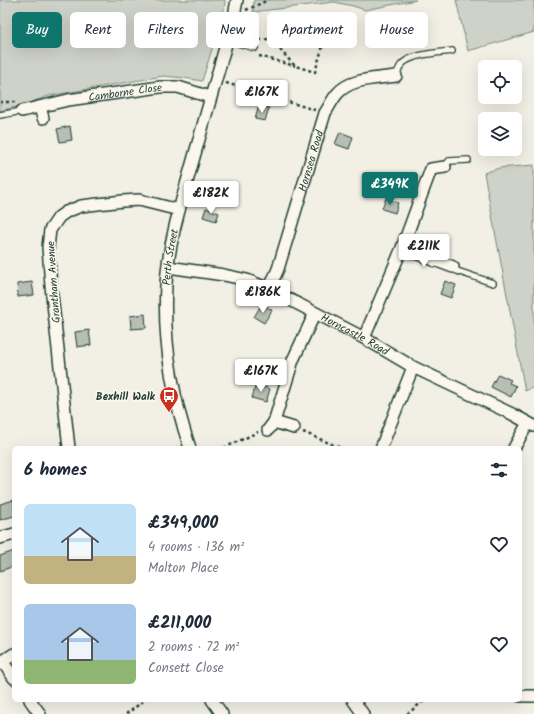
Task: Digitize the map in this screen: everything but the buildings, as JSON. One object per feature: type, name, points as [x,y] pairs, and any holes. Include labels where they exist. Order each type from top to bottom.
[{"type":"street","name":"Perth Street","points":[[235,12],[237,0]]},
{"type":"street","name":"Perth Street","points":[[189,446],[173,391],[169,360],[166,319],[168,267],[178,210],[225,48]]},
{"type":"street","name":"Hornsea Road","points":[[269,289],[278,269],[325,113],[337,94],[348,85],[359,81],[396,76]]},
{"type":"street","name":"Camborne Close","points":[[22,111],[68,100],[160,86],[178,87],[210,97]]},
{"type":"street","points":[[40,107],[43,118]]},
{"type":"street","points":[[364,338],[402,248],[431,169],[445,167]]},
{"type":"street","name":"Grantham Avenue","points":[[69,446],[51,286],[48,247],[50,230],[58,217],[81,206],[139,200],[178,210]]},
{"type":"street","points":[[402,248],[453,267]]},
{"type":"street","points":[[435,261],[440,248]]},
{"type":"street","name":"Horncastle Road","points":[[168,267],[224,274],[247,280],[269,289],[364,338],[413,367],[531,424]]},
{"type":"street","points":[[294,428],[271,426],[293,360],[315,313]]},
{"type":"street","points":[[382,446],[413,367]]},
{"type":"street","points":[[515,446],[531,424]]},
{"type":"street","points":[[0,538],[12,535]]},
{"type":"street","points":[[12,655],[1,662],[12,676]]},
{"type":"street","points":[[522,696],[534,696]]},
{"type":"street","points":[[31,702],[40,714]]},
{"type":"street","points":[[213,702],[222,714]]},
{"type":"street","points":[[354,702],[363,714]]},
{"type":"lane","points":[[396,76],[401,65],[407,60],[417,56],[452,51]]},
{"type":"lane","points":[[0,115],[22,111]]},
{"type":"lane","points":[[445,167],[449,161],[468,160]]},
{"type":"lane","points":[[453,267],[457,270],[493,283]]},
{"type":"path","points":[[242,12],[268,0]]},
{"type":"path","points":[[255,48],[254,54],[315,72],[325,39],[324,35],[319,34],[270,39],[295,66]]},
{"type":"path","points":[[216,80],[325,113]]},
{"type":"path","points":[[228,446],[271,426]]},
{"type":"path","points":[[294,428],[336,446]]},
{"type":"path","points":[[126,714],[142,702]]},
{"type":"path","points":[[407,714],[422,702]]},
{"type":"shaded area","points":[[0,0],[225,0],[224,12],[206,12],[206,48],[212,48],[202,81],[163,76],[48,96],[24,105],[0,111]]},
{"type":"shaded area","points":[[254,0],[416,0],[365,10],[334,2],[253,12]]},
{"type":"shaded area","points":[[456,0],[534,0],[534,32],[468,51]]},
{"type":"shaded area","points":[[534,165],[534,387],[525,391],[484,173],[499,168]]},
{"type":"place","name":"Bexhill Walk","points":[[169,413]]}]
